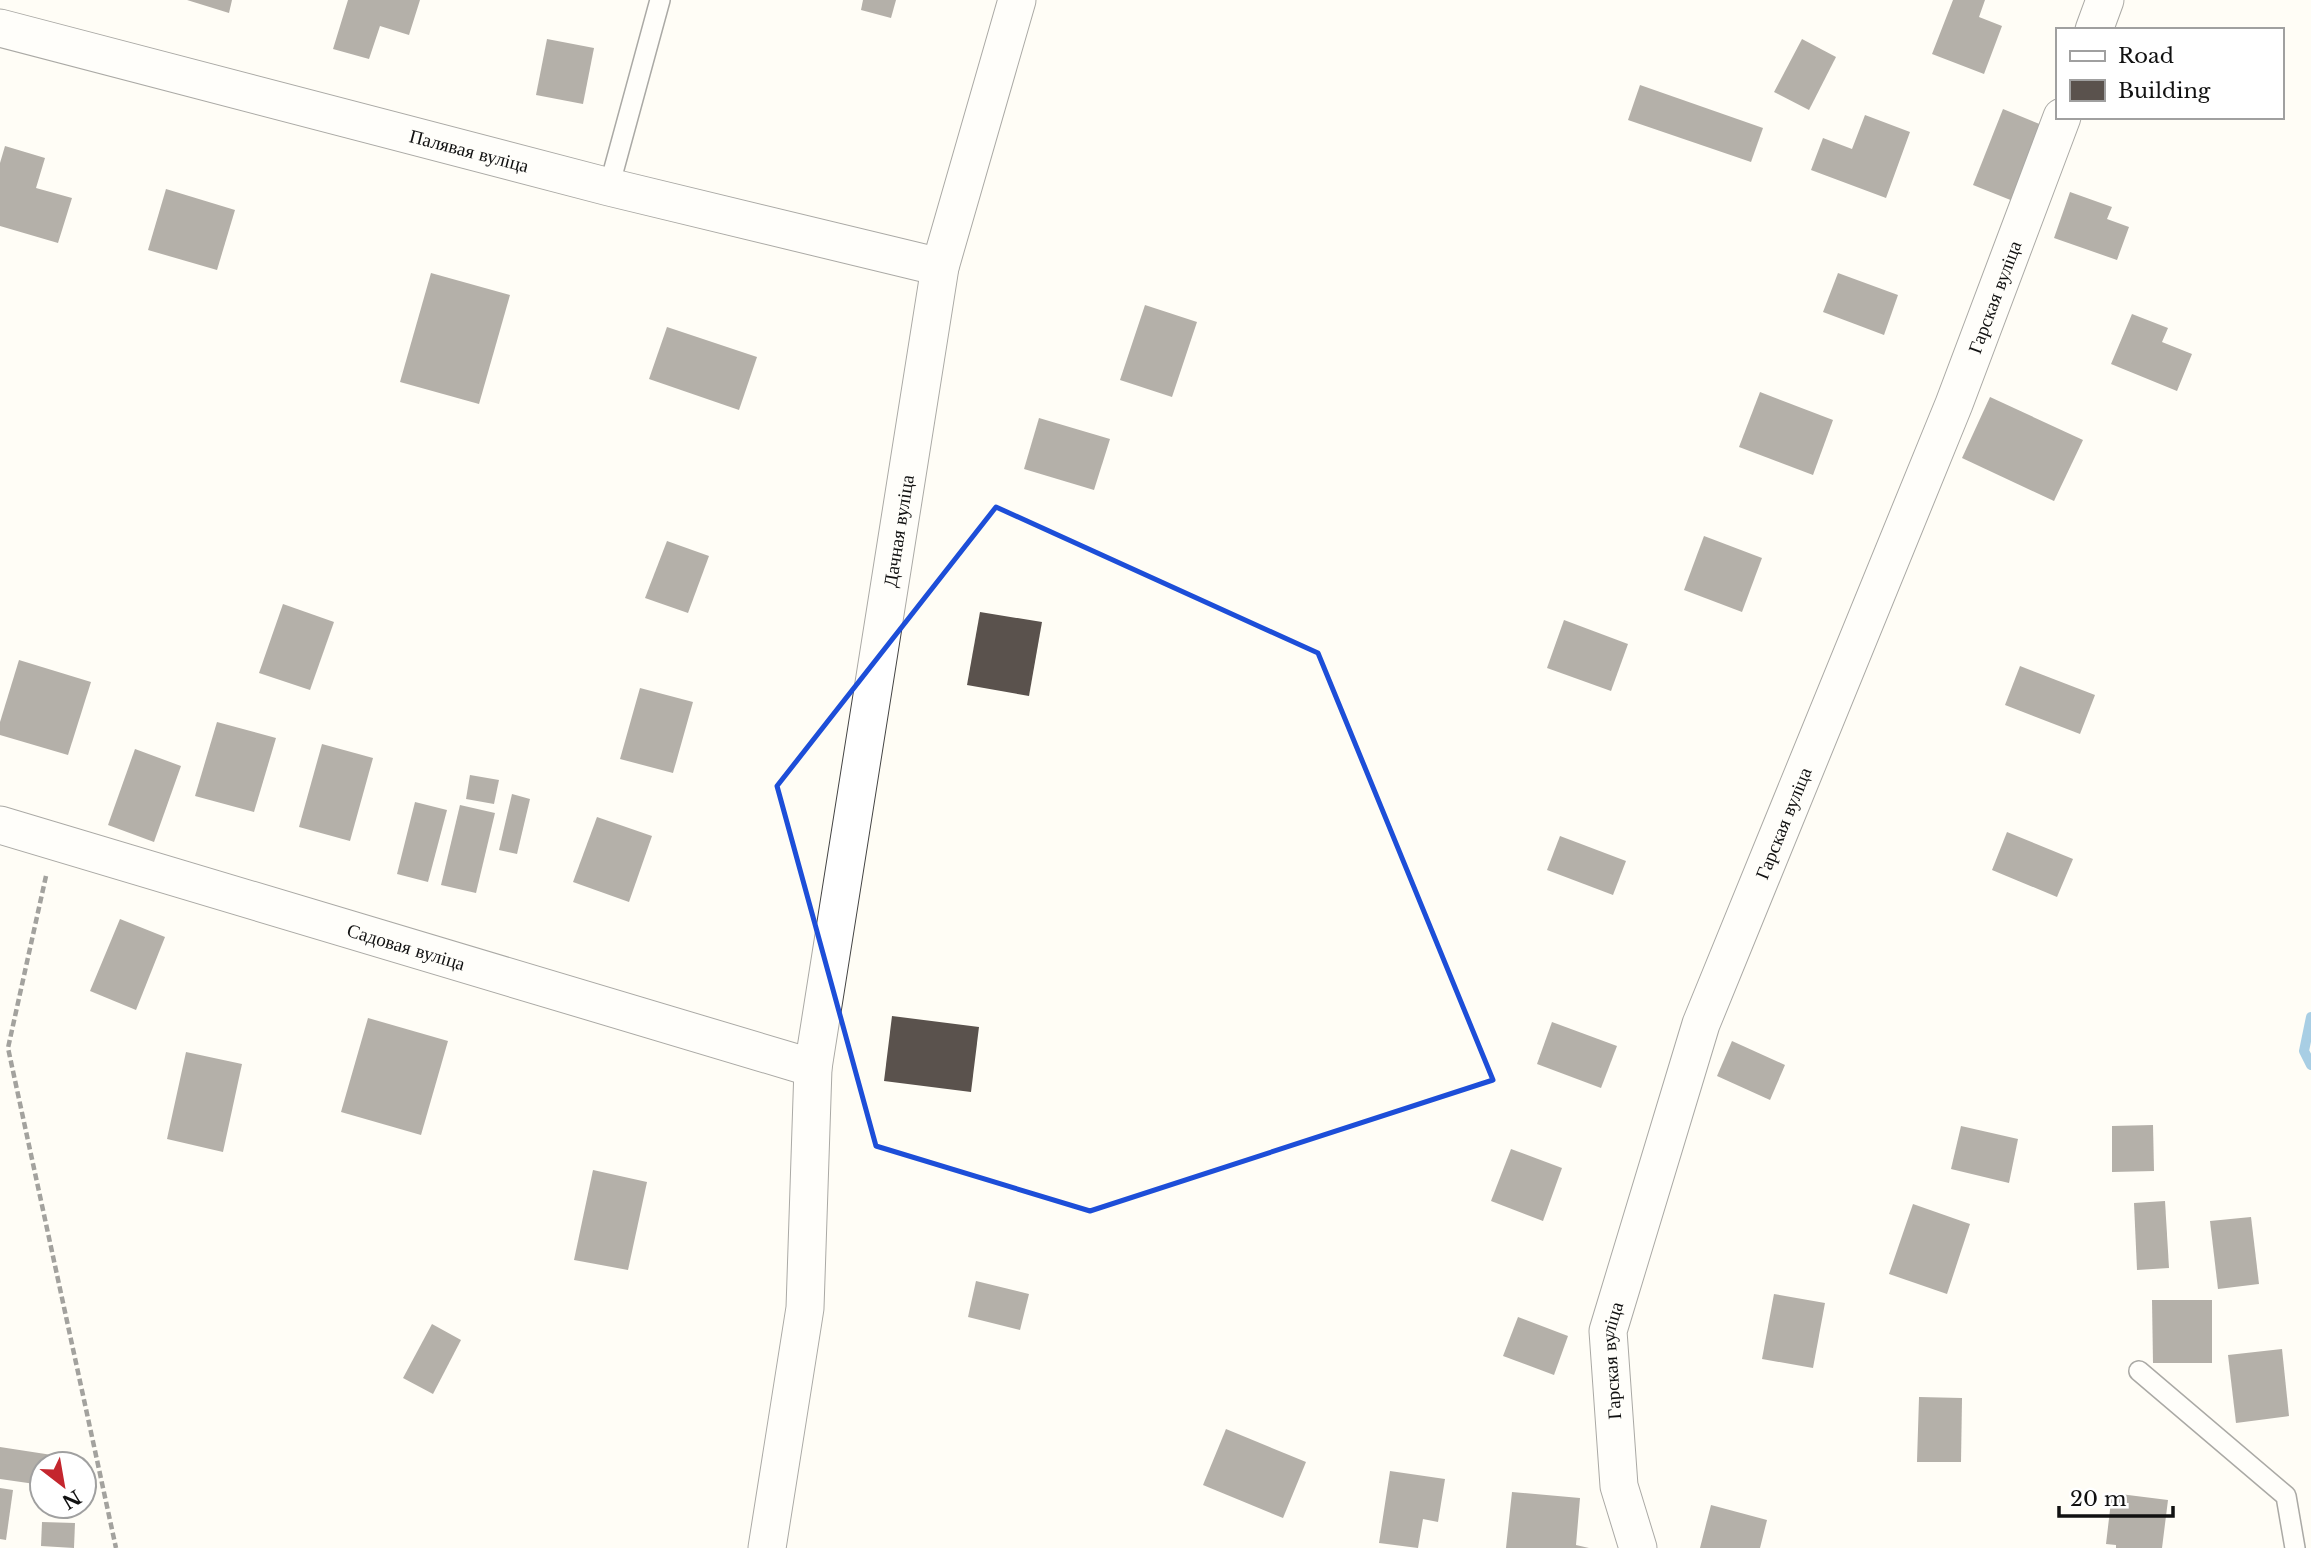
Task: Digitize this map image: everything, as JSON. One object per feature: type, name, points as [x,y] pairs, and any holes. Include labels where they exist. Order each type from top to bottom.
[{"type":"street","name":"Дачная вуліца","points":[[767,1548],[805,1308],[813,1068],[940,267],[1017,0]]},
{"type":"street","points":[[2095,28],[2105,0]]},
{"type":"street","name":"Палявая вуліца","points":[[0,28],[609,187],[940,267]]},
{"type":"street","name":"Гарская вуліца","points":[[1638,1548],[1619,1486],[1608,1331],[1701,1024],[1954,404],[2061,119]]},
{"type":"street","name":"Садовая вуліца","points":[[0,825],[813,1068]]},
{"type":"lane","points":[[609,187],[660,0]]},
{"type":"lane","points":[[2138,1371],[2286,1496],[2295,1548]]},
{"type":"path","points":[[54,841],[8,1048],[116,1548]]},
{"type":"highlighted area","points":[[996,507],[1318,653],[1493,1080],[1090,1211],[876,1146],[777,786]]},
{"type":"building","points":[[187,0],[232,0],[229,13]]},
{"type":"building","points":[[348,0],[420,0],[409,35],[380,26],[369,59],[333,49]]},
{"type":"building","points":[[863,0],[896,0],[891,18],[861,10]]},
{"type":"building","points":[[1953,0],[1985,0],[1979,17],[2002,26],[1984,74],[1932,54]]},
{"type":"building","points":[[547,39],[594,48],[583,104],[536,95]]},
{"type":"building","points":[[1802,39],[1836,57],[1809,110],[1774,92]]},
{"type":"building","points":[[1640,85],[1763,128],[1751,162],[1628,120]]},
{"type":"building","points":[[2003,109],[2042,125],[2013,201],[1973,185]]},
{"type":"building","points":[[1865,115],[1910,132],[1886,198],[1811,170],[1823,138],[1852,149]]},
{"type":"building","points":[[5,146],[45,158],[36,188],[72,198],[58,243],[0,226],[0,163]]},
{"type":"building","points":[[166,189],[235,210],[217,270],[148,250]]},
{"type":"building","points":[[2070,192],[2112,207],[2107,219],[2129,227],[2117,260],[2054,238]]},
{"type":"building","points":[[431,273],[510,295],[479,404],[400,382]]},
{"type":"building","points":[[1838,273],[1898,295],[1884,335],[1823,312]]},
{"type":"building","points":[[1145,305],[1197,322],[1172,397],[1120,380]]},
{"type":"building","points":[[2132,314],[2168,328],[2162,342],[2192,354],[2177,391],[2111,364]]},
{"type":"building","points":[[667,327],[757,357],[739,410],[649,379]]},
{"type":"building","points":[[1760,392],[1833,420],[1813,475],[1739,447]]},
{"type":"building","points":[[1990,397],[2083,440],[2054,501],[1962,458]]},
{"type":"building","points":[[1039,418],[1110,439],[1094,490],[1024,469]]},
{"type":"building","points":[[1704,536],[1762,558],[1742,612],[1684,590]]},
{"type":"building","points":[[667,541],[709,556],[688,613],[645,598]]},
{"type":"building","points":[[283,604],[334,622],[310,690],[259,673]]},
{"type":"building","points":[[980,612],[1042,622],[1029,696],[967,685]]},
{"type":"building","points":[[1564,620],[1628,644],[1611,691],[1547,668]]},
{"type":"building","points":[[19,660],[91,682],[68,755],[0,735],[0,722]]},
{"type":"building","points":[[2020,666],[2095,695],[2080,734],[2005,705]]},
{"type":"building","points":[[640,688],[693,702],[673,773],[620,759]]},
{"type":"building","points":[[217,722],[276,738],[254,812],[195,796]]},
{"type":"building","points":[[322,744],[373,758],[350,841],[299,827]]},
{"type":"building","points":[[135,749],[181,766],[154,842],[108,825]]},
{"type":"building","points":[[470,775],[499,780],[494,804],[466,799]]},
{"type":"building","points":[[512,794],[530,799],[517,854],[499,850]]},
{"type":"building","points":[[415,802],[447,810],[428,882],[397,874]]},
{"type":"building","points":[[460,805],[495,813],[476,893],[441,885]]},
{"type":"building","points":[[597,817],[652,836],[629,902],[573,882]]},
{"type":"building","points":[[2007,832],[2073,859],[2057,897],[1992,870]]},
{"type":"building","points":[[1560,836],[1626,861],[1613,895],[1547,870]]},
{"type":"building","points":[[120,919],[165,937],[136,1010],[90,991]]},
{"type":"building","points":[[892,1016],[979,1027],[971,1092],[884,1081]]},
{"type":"building","points":[[368,1018],[448,1041],[421,1135],[341,1112]]},
{"type":"building","points":[[1552,1022],[1617,1046],[1601,1088],[1537,1064]]},
{"type":"building","points":[[1732,1041],[1785,1065],[1770,1100],[1717,1076]]},
{"type":"building","points":[[186,1052],[242,1064],[223,1152],[167,1139]]},
{"type":"building","points":[[2153,1125],[2154,1171],[2112,1172],[2112,1126]]},
{"type":"building","points":[[1961,1126],[2018,1139],[2009,1183],[1951,1169]]},
{"type":"building","points":[[1511,1149],[1562,1168],[1543,1221],[1491,1201]]},
{"type":"building","points":[[593,1170],[647,1182],[628,1270],[574,1260]]},
{"type":"building","points":[[2165,1201],[2169,1268],[2137,1270],[2134,1203]]},
{"type":"building","points":[[1913,1204],[1970,1224],[1947,1294],[1889,1274]]},
{"type":"building","points":[[2251,1217],[2259,1284],[2218,1289],[2210,1221]]},
{"type":"building","points":[[976,1281],[1029,1294],[1020,1330],[968,1317]]},
{"type":"building","points":[[1774,1294],[1825,1303],[1813,1368],[1762,1359]]},
{"type":"building","points":[[2152,1300],[2212,1300],[2212,1363],[2153,1363]]},
{"type":"building","points":[[1518,1317],[1568,1336],[1554,1375],[1503,1356]]},
{"type":"building","points":[[432,1324],[461,1340],[433,1394],[403,1378]]},
{"type":"building","points":[[2282,1349],[2289,1416],[2236,1423],[2228,1355]]},
{"type":"building","points":[[1919,1397],[1962,1398],[1961,1462],[1917,1462]]},
{"type":"building","points":[[1226,1429],[1306,1462],[1283,1518],[1203,1485]]},
{"type":"building","points":[[0,1447],[28,1451],[28,1483],[0,1479]]},
{"type":"building","points":[[1390,1471],[1445,1479],[1438,1522],[1423,1519],[1418,1548],[1379,1543]]},
{"type":"building","points":[[0,1488],[13,1490],[6,1540],[0,1539]]},
{"type":"building","points":[[1512,1492],[1580,1498],[1576,1545],[1589,1548],[1506,1548]]},
{"type":"building","points":[[2112,1493],[2168,1500],[2162,1548],[2116,1548],[2116,1545],[2106,1544]]},
{"type":"building","points":[[1711,1505],[1767,1520],[1760,1548],[1700,1548]]},
{"type":"building","points":[[42,1522],[75,1523],[74,1548],[41,1546]]},
{"type":"waterway","points":[[2311,1017],[2304,1051],[2311,1065]]}]
